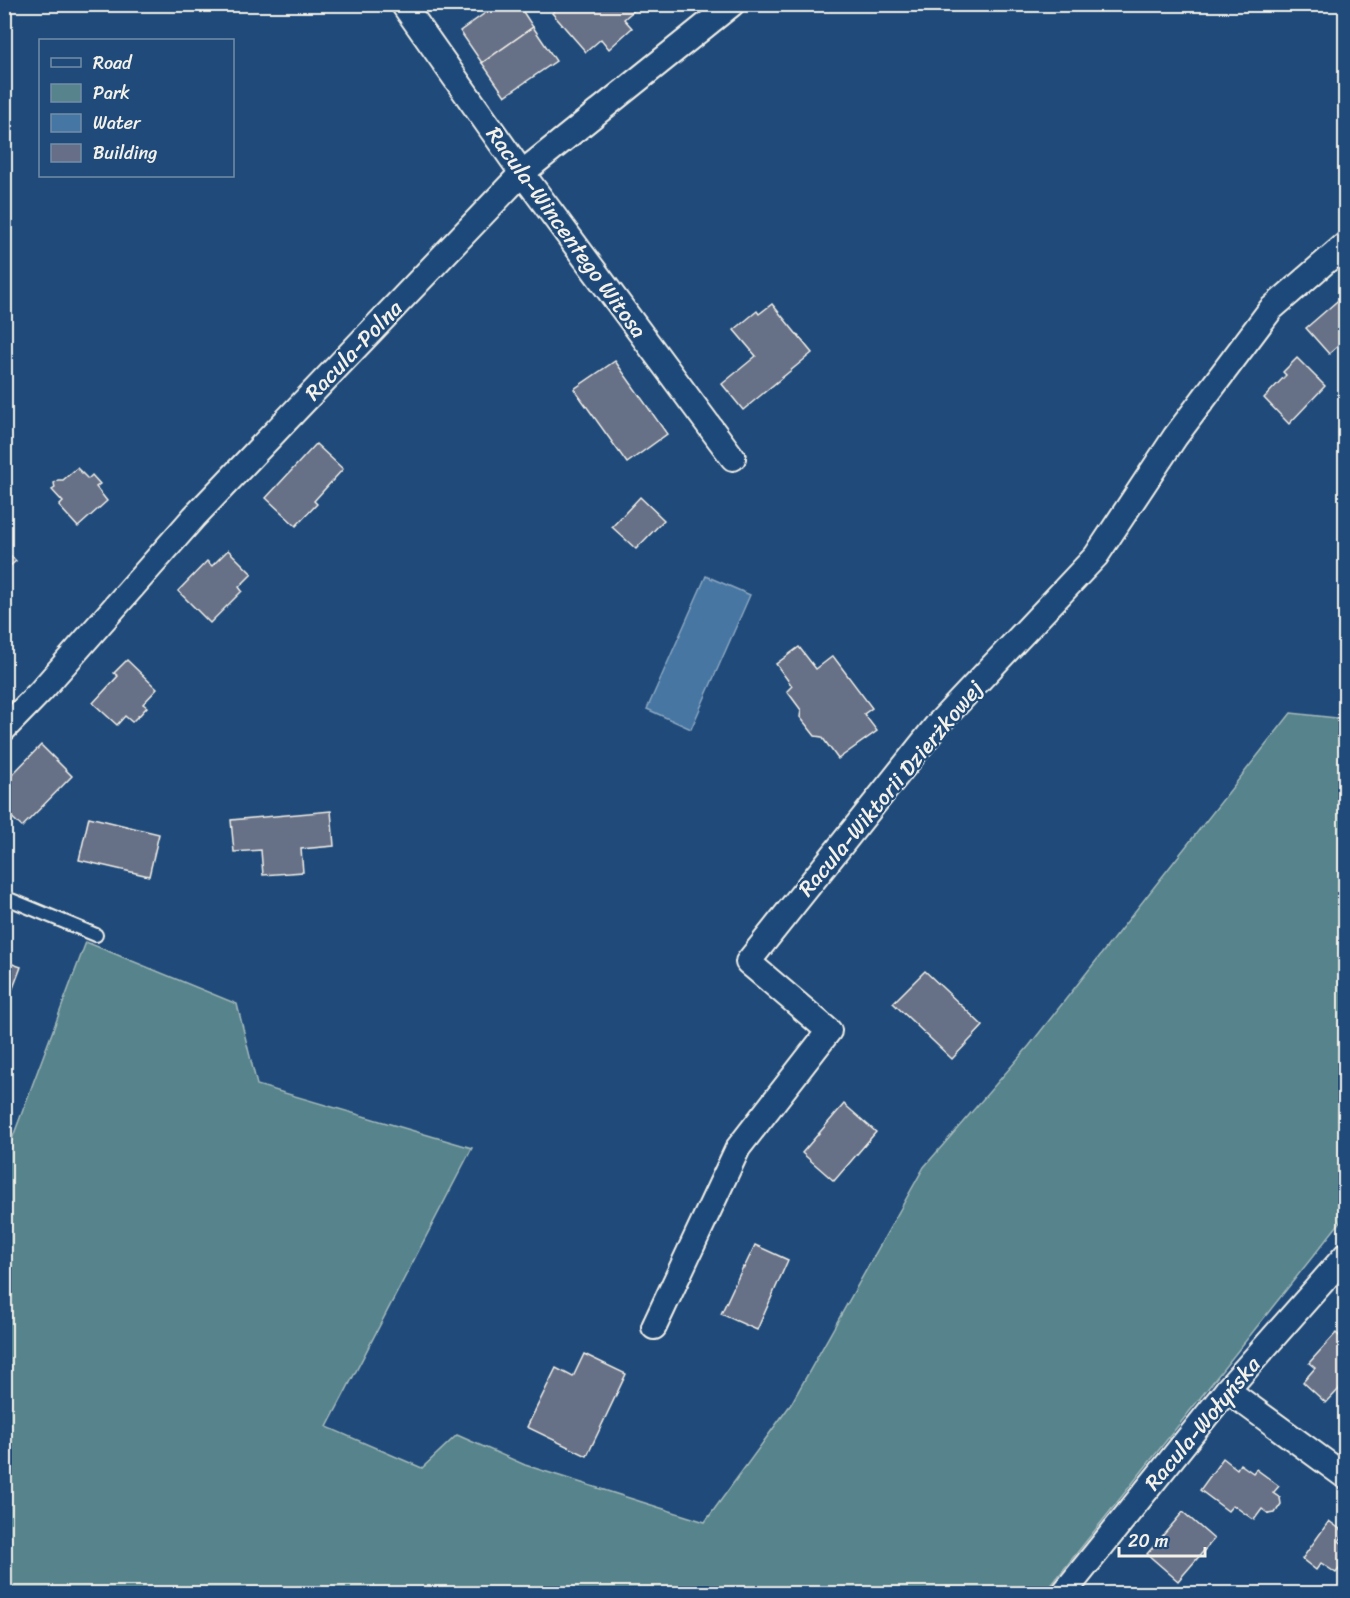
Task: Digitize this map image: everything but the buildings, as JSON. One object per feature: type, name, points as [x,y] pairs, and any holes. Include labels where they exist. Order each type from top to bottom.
[{"type":"street","name":"Racula-Wincentego Witosa","points":[[403,4],[522,173],[733,458]]},
{"type":"street","name":"Racula-Polna","points":[[4,729],[41,691],[202,508],[522,173],[732,4]]},
{"type":"street","name":"Racula-Wiktorii Dzierżkowej","points":[[654,1327],[738,1148],[829,1030],[748,962],[937,725],[1096,556],[1175,437],[1271,309],[1346,244]]},
{"type":"street","name":"Racula-Wołyńska","points":[[1063,1593],[1227,1390],[1346,1255]]},
{"type":"street","points":[[1227,1390],[1346,1477]]},
{"type":"lane","points":[[4,897],[96,935]]},
{"type":"green space","points":[[1291,713],[1345,719],[1345,1216],[1045,1593],[5,1593],[5,1158],[86,942],[237,1004],[257,1085],[472,1148],[327,1427],[422,1468],[457,1435],[525,1465],[705,1522],[791,1404],[924,1167],[1029,1046]]},
{"type":"water","points":[[706,576],[750,595],[691,729],[647,709]]}]
